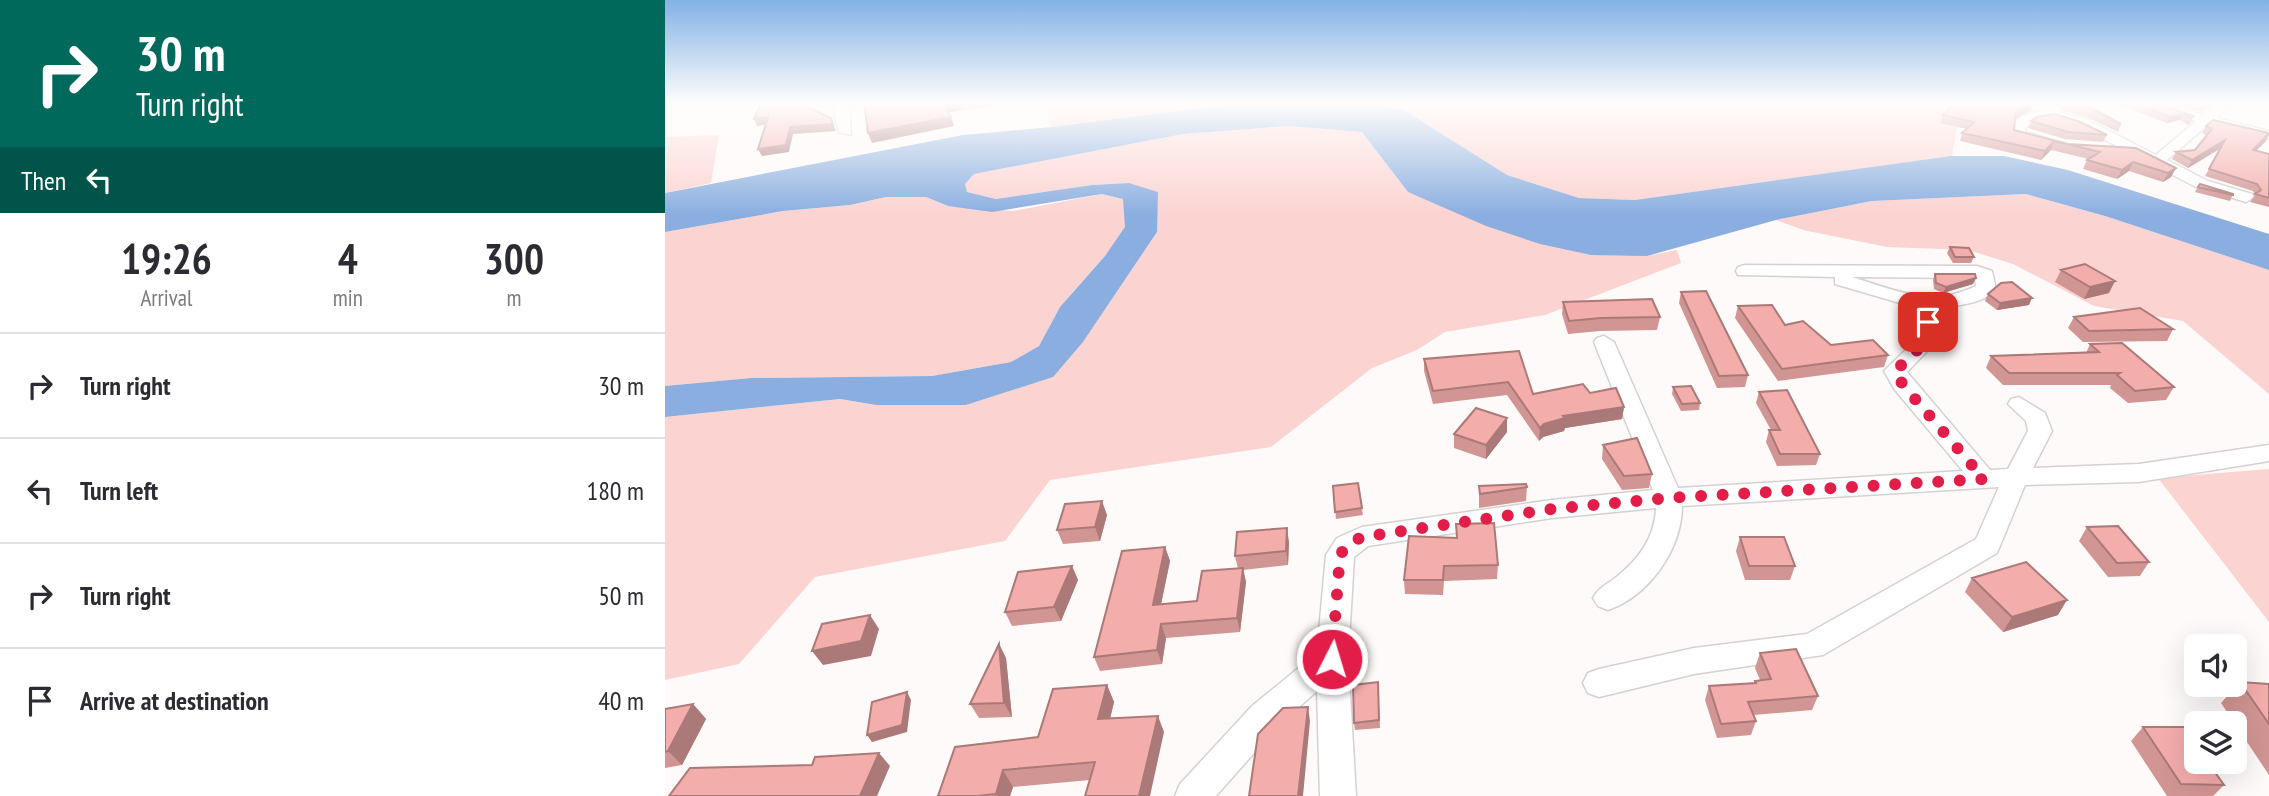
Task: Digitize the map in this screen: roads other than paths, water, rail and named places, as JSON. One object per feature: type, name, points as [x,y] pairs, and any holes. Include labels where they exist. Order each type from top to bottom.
[{"type":"street","points":[[2041,140],[2056,144]]},
{"type":"street","points":[[2117,140],[2145,152],[2203,184],[2246,197]]},
{"type":"street","points":[[2159,160],[2183,140]]},
{"type":"street","points":[[2096,149],[2145,152]]},
{"type":"street","points":[[1745,271],[1977,272],[1987,279],[1986,289],[1977,293],[1926,305],[1821,273]]},
{"type":"street","points":[[1926,305],[1930,338],[1895,371],[1903,385],[1984,479]]},
{"type":"street","points":[[1604,342],[1669,498],[1671,522],[1648,566],[1633,582],[1608,598]]},
{"type":"street","points":[[1599,683],[1694,660],[1812,646],[1987,546],[2016,477],[2041,431],[2037,418],[2019,404]]},
{"type":"street","points":[[1338,796],[1332,659],[1340,555],[1347,545],[1362,537],[1552,509],[1669,498],[2016,477],[2139,473],[2269,453]]},
{"type":"street","points":[[1193,796],[1264,717],[1332,659]]},
{"type":"water","points":[[937,140],[1151,140],[974,174],[965,184],[967,192],[996,199],[1092,185],[1129,183],[1158,192],[1157,232],[1083,342],[1053,377],[966,405],[876,405],[840,399],[665,417],[665,386],[751,378],[932,376],[1011,362],[1039,346],[1060,307],[1105,256],[1125,227],[1123,199],[1102,194],[992,212],[948,206],[926,197],[886,197],[850,205],[783,211],[665,232],[665,193]]},
{"type":"water","points":[[1368,140],[1452,140],[1507,175],[1579,198],[1635,200],[1951,156],[2004,156],[2068,170],[2269,234],[2269,270],[2105,216],[2026,194],[1872,201],[1776,220],[1647,256],[1591,255],[1540,244],[1486,226],[1408,192]]}]
